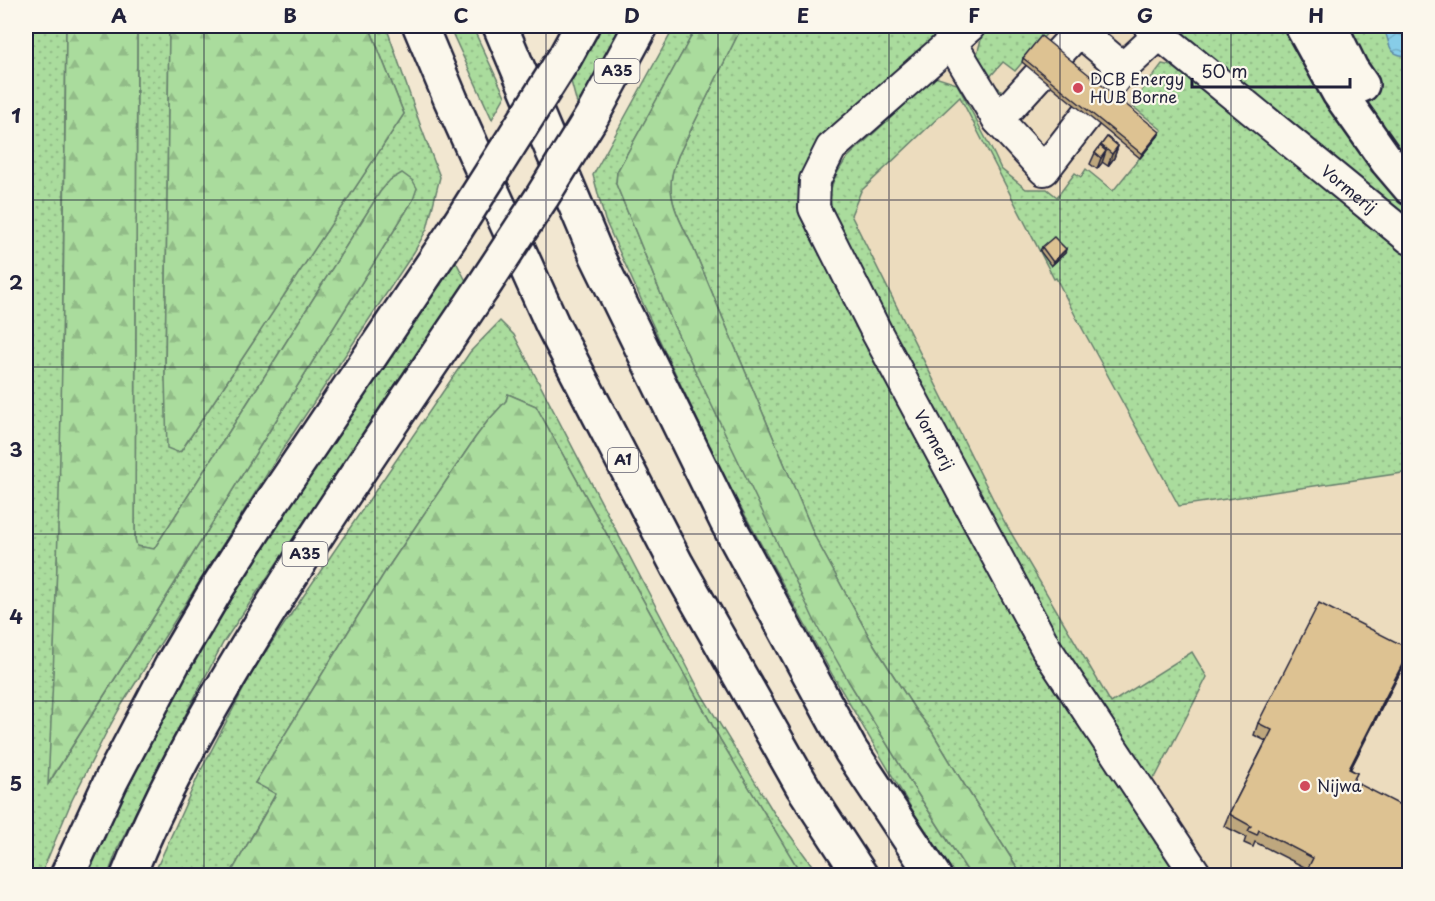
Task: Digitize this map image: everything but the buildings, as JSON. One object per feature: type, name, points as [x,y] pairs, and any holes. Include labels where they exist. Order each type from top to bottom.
[{"type":"main road","name":"A1","points":[[420,26],[552,324],[655,523],[803,787],[861,876]]},
{"type":"main road","points":[[500,26],[597,256],[727,522],[851,752],[934,876]]},
{"type":"main road","points":[[67,876],[111,781],[173,663],[216,590],[272,502],[454,232],[565,57],[582,26]]},
{"type":"main road","name":"A35","points":[[128,876],[206,715],[288,579],[542,197],[592,116],[641,26]]},
{"type":"main road","points":[[1302,26],[1339,93],[1387,161],[1410,188]]},
{"type":"main road","points":[[1330,26],[1351,69],[1410,156]]},
{"type":"street","points":[[960,34],[998,120],[1044,170],[1154,30]]},
{"type":"street","name":"Vormerij","points":[[1154,30],[1410,239]]},
{"type":"street","points":[[998,120],[1080,31],[1123,68]]},
{"type":"street","name":"Vormerij","points":[[960,34],[831,148],[815,180],[814,208],[878,335],[1046,648],[1197,876]]},
{"type":"shaded area","points":[[957,26],[1409,26],[1409,875],[1182,875],[807,172]]},
{"type":"green space","points":[[29,26],[66,26],[61,452],[49,783],[413,200],[380,192],[154,549],[136,546],[137,26],[169,26],[165,378],[181,451],[404,114],[369,26],[386,26],[440,177],[427,229],[414,252],[286,444],[121,706],[72,800],[42,875],[26,876],[26,264]]},
{"type":"green space","points":[[66,26],[137,26],[135,539],[137,546],[154,549],[380,192],[390,180],[402,173],[413,181],[417,188],[413,200],[48,784],[59,499]]},
{"type":"green space","points":[[169,26],[369,26],[404,114],[181,451],[177,452],[167,448],[165,378]]},
{"type":"green space","points":[[449,26],[472,26],[505,96],[492,119]]},
{"type":"green space","points":[[594,26],[628,26],[579,111],[569,74]]},
{"type":"green space","points":[[675,26],[697,26],[617,172],[616,184],[674,326],[785,557],[849,682],[970,875],[955,875],[913,811],[833,676],[727,482],[605,220],[593,175]]},
{"type":"green space","points":[[697,26],[742,26],[678,156],[671,184],[676,211],[816,539],[871,640],[914,708],[931,730],[1022,875],[970,875],[849,682],[816,624],[674,326],[616,184],[617,172]]},
{"type":"green space","points":[[742,26],[957,26],[807,172],[1182,875],[1022,875],[931,730],[914,708],[871,640],[816,539],[680,220],[671,193],[672,175],[678,156]]},
{"type":"green space","points":[[991,26],[1053,26],[1015,71],[1003,62],[988,79],[1001,90],[995,93],[990,91],[975,62],[983,32]]},
{"type":"green space","points":[[1168,26],[1409,26],[1409,225]]},
{"type":"green space","points":[[1162,64],[1186,69],[1409,253],[1409,472],[1179,506],[1056,278],[1054,279],[960,97],[861,191],[851,215],[1004,521],[1111,703],[1192,652],[1207,677],[1156,776],[1144,784],[1084,693],[915,386],[835,215],[830,198],[834,179],[848,157],[935,77],[957,84],[1001,169],[1026,189],[1047,189],[1057,197],[1075,173],[1081,177],[1086,169],[1113,191],[1162,130],[1131,105]]},
{"type":"green space","points":[[453,256],[466,281],[439,330],[405,372],[223,643],[155,773],[117,850],[108,875],[78,876],[159,705]]},
{"type":"green space","points":[[500,321],[514,335],[702,695],[774,813],[819,875],[802,875],[791,858],[721,741],[536,406],[508,394],[506,401],[475,438],[385,572],[255,783],[276,793],[230,875],[153,876],[200,772],[255,667],[470,352]]},
{"type":"green space","points":[[508,394],[536,406],[721,741],[802,875],[230,875],[276,794],[255,783],[385,572],[475,438],[506,401]]},
{"type":"water","points":[[1381,26],[1409,26],[1409,56],[1391,50]]},
{"type":"place","name":"DCB Energy HUB Borne","points":[[1078,88]]},
{"type":"place","name":"Nijwa","points":[[1305,786]]}]
